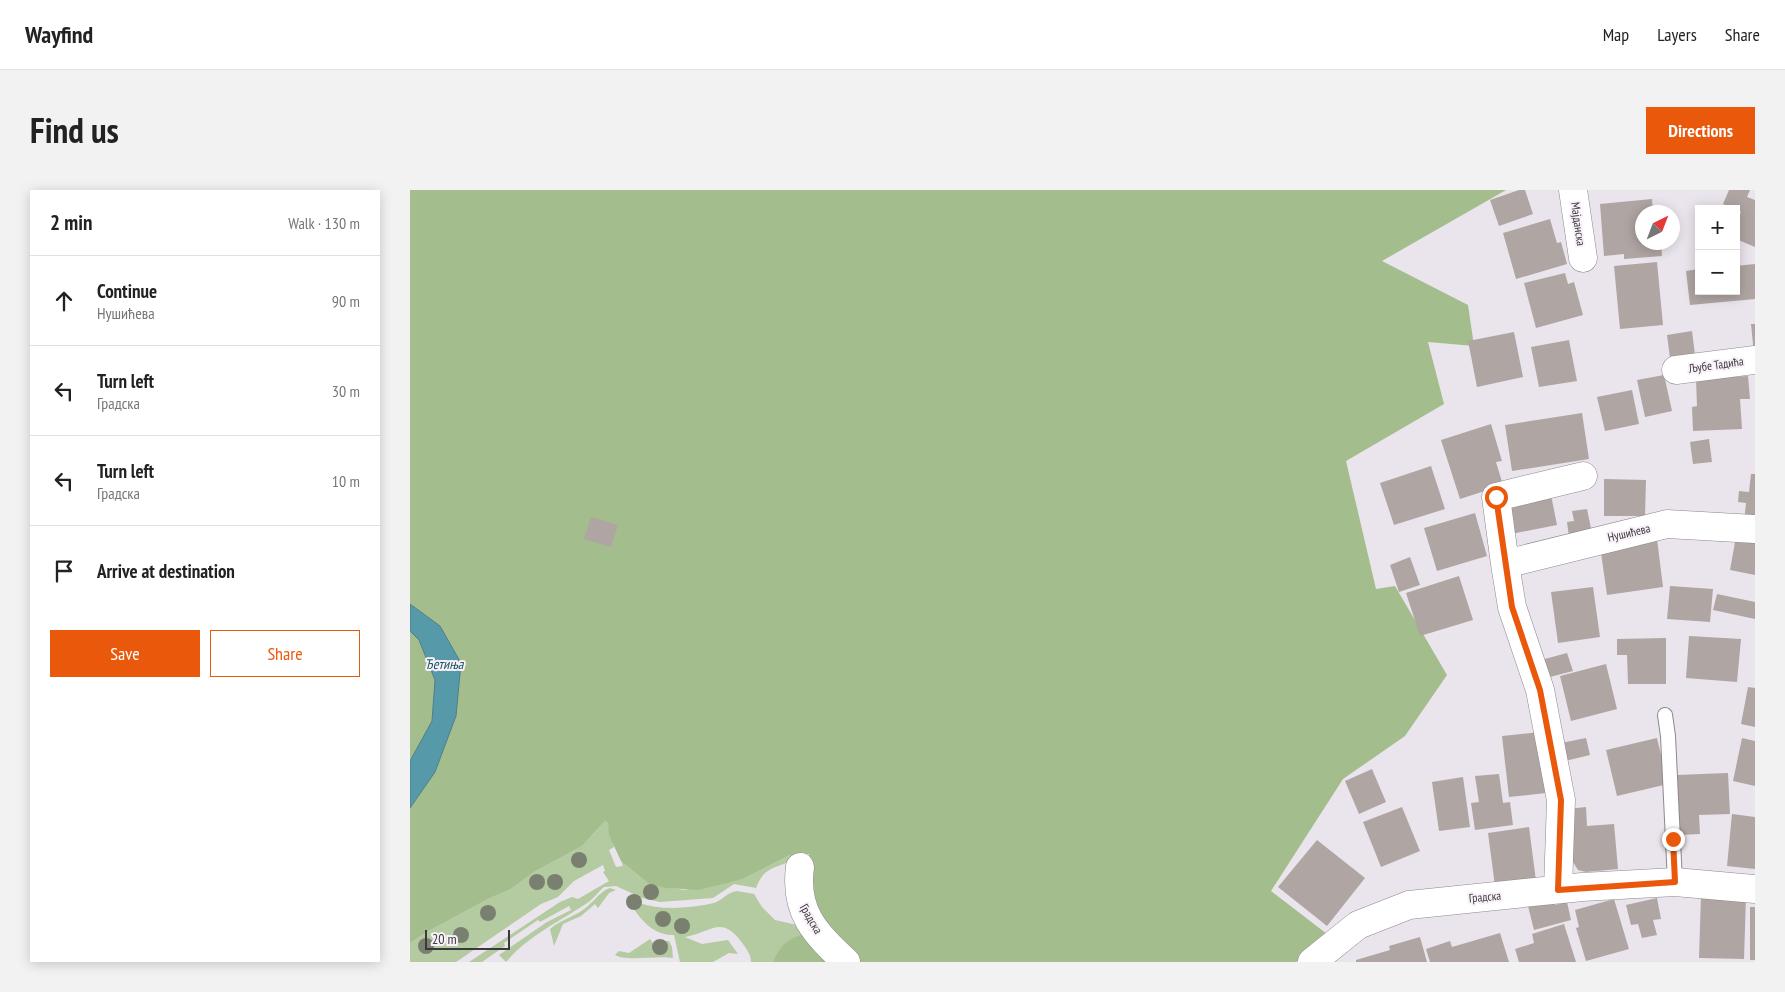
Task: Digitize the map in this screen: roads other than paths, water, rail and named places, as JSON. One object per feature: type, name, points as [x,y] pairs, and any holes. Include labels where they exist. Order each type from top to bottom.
[{"type":"street","name":"Мајданска","points":[[1573,190],[1583,258]]},
{"type":"street","name":"Љубе Тадића","points":[[1676,370],[1755,360]]},
{"type":"street","points":[[1558,890],[1561,800],[1540,690],[1512,607],[1496,497],[1583,476]]},
{"type":"street","name":"Нушићева","points":[[1505,564],[1667,524],[1755,529]]},
{"type":"street","name":"Градска","points":[[800,867],[798,889],[806,917],[820,936],[846,962]]},
{"type":"street","name":"Градска","points":[[1312,962],[1358,925],[1409,905],[1558,890],[1675,882],[1755,889]]},
{"type":"lane","points":[[1665,715],[1675,882]]},
{"type":"water","name":"Ђетиња","points":[[410,604],[440,626],[461,663],[456,716],[435,772],[410,808],[410,761],[432,721],[435,680],[419,640],[410,631]]}]
